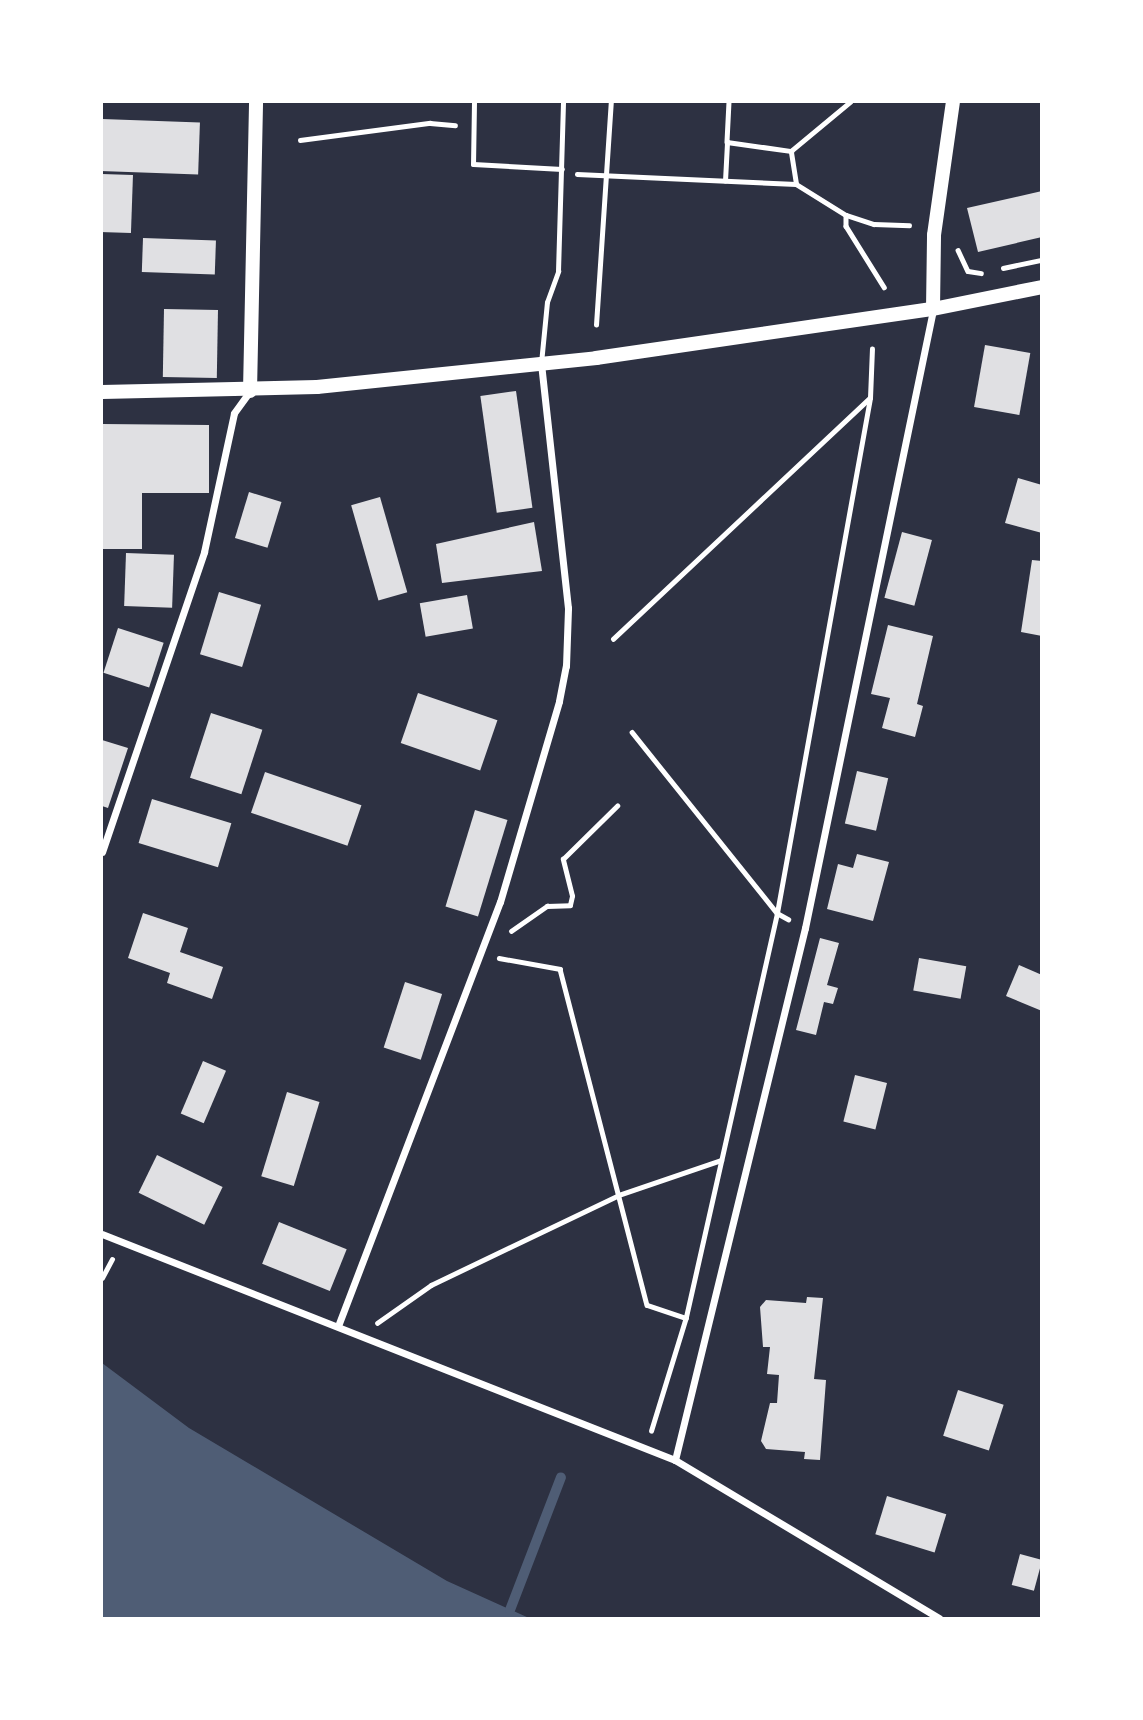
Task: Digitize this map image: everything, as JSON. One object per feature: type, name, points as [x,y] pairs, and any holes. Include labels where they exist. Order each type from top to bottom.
[{"type":"main road","points":[[250,391],[256,102]]},
{"type":"main road","points":[[933,309],[934,235],[953,102]]},
{"type":"main road","points":[[102,392],[250,391],[541,363],[933,309],[1041,287]]},
{"type":"street","points":[[675,1461],[805,929],[933,309]]},
{"type":"street","points":[[338,1326],[500,902],[566,666],[568,608],[541,363]]},
{"type":"street","points":[[102,852],[204,552],[234,413],[250,391]]},
{"type":"street","points":[[102,1234],[675,1461],[939,1619]]},
{"type":"lane","points":[[474,102],[473,163],[561,171]]},
{"type":"lane","points":[[541,363],[547,302],[558,271],[563,102]]},
{"type":"path","points":[[596,325],[611,102]]},
{"type":"path","points":[[725,181],[729,102]]},
{"type":"path","points":[[727,142],[790,151],[850,102]]},
{"type":"path","points":[[300,140],[430,123],[473,127]]},
{"type":"path","points":[[790,151],[796,184]]},
{"type":"path","points":[[561,171],[796,184],[846,215],[874,224],[909,225]]},
{"type":"path","points":[[846,215],[846,226],[884,287]]},
{"type":"path","points":[[955,236],[968,271],[989,272]]},
{"type":"path","points":[[1000,269],[1041,260]]},
{"type":"path","points":[[645,1450],[686,1317],[777,913],[870,398],[872,349]]},
{"type":"path","points":[[613,639],[870,398]]},
{"type":"path","points":[[632,732],[777,913],[805,929]]},
{"type":"path","points":[[479,954],[547,906],[570,905],[572,895],[563,859],[617,806]]},
{"type":"path","points":[[479,954],[560,969],[647,1305],[686,1317],[704,1344]]},
{"type":"path","points":[[365,1336],[384,1315],[431,1285],[619,1195],[721,1160]]},
{"type":"water","points":[[102,1363],[189,1428],[447,1581],[529,1618],[102,1618]]},
{"type":"building","points":[[102,119],[200,122],[198,174],[102,171]]},
{"type":"building","points":[[102,174],[133,175],[131,233],[102,232]]},
{"type":"building","points":[[1042,191],[1042,237],[978,252],[967,208]]},
{"type":"building","points":[[143,238],[216,241],[215,275],[142,272]]},
{"type":"building","points":[[164,309],[218,310],[217,378],[163,377]]},
{"type":"building","points":[[985,345],[1030,353],[1019,415],[974,407]]},
{"type":"building","points":[[516,391],[532,508],[497,513],[480,396]]},
{"type":"building","points":[[102,424],[209,425],[209,493],[142,493],[142,549],[102,549]]},
{"type":"building","points":[[1018,478],[1042,485],[1042,533],[1005,523]]},
{"type":"building","points":[[249,492],[282,502],[267,548],[235,538]]},
{"type":"building","points":[[380,497],[407,592],[378,600],[351,505]]},
{"type":"building","points":[[534,522],[542,571],[442,583],[436,544]]},
{"type":"building","points":[[902,532],[932,540],[914,606],[884,598]]},
{"type":"building","points":[[126,553],[174,555],[172,608],[124,606]]},
{"type":"building","points":[[1032,560],[1042,561],[1042,636],[1021,632]]},
{"type":"building","points":[[219,592],[261,605],[242,667],[200,654]]},
{"type":"building","points":[[467,595],[473,628],[426,637],[420,603]]},
{"type":"building","points":[[888,625],[933,636],[917,704],[923,706],[915,737],[882,728],[890,698],[871,694]]},
{"type":"building","points":[[118,628],[164,643],[149,688],[103,673]]},
{"type":"building","points":[[418,693],[497,720],[480,770],[401,743]]},
{"type":"building","points":[[211,713],[262,730],[241,794],[190,778]]},
{"type":"building","points":[[102,740],[128,748],[108,808],[102,806]]},
{"type":"building","points":[[857,771],[888,778],[876,831],[845,824]]},
{"type":"building","points":[[265,772],[361,805],[347,846],[251,813]]},
{"type":"building","points":[[152,799],[231,823],[218,867],[139,843]]},
{"type":"building","points":[[475,810],[508,820],[478,917],[445,907]]},
{"type":"building","points":[[857,854],[889,862],[873,921],[827,909],[838,864],[853,868]]},
{"type":"building","points":[[143,913],[188,928],[180,952],[223,967],[212,999],[167,983],[170,973],[128,958]]},
{"type":"building","points":[[820,938],[839,943],[827,985],[838,988],[833,1004],[824,1002],[816,1035],[796,1030]]},
{"type":"building","points":[[919,958],[966,966],[961,999],[913,990]]},
{"type":"building","points":[[1019,965],[1042,975],[1042,1011],[1006,996]]},
{"type":"building","points":[[405,982],[442,994],[421,1060],[384,1048]]},
{"type":"building","points":[[203,1061],[226,1071],[204,1123],[181,1113]]},
{"type":"building","points":[[855,1075],[887,1083],[875,1130],[843,1122]]},
{"type":"building","points":[[287,1092],[320,1102],[294,1186],[261,1176]]},
{"type":"building","points":[[157,1155],[223,1187],[204,1225],[139,1193]]},
{"type":"building","points":[[279,1222],[347,1249],[330,1291],[262,1264]]},
{"type":"building","points":[[807,1297],[823,1298],[814,1379],[826,1380],[820,1460],[804,1459],[805,1452],[766,1449],[761,1441],[770,1403],[777,1403],[779,1375],[767,1374],[770,1347],[763,1347],[760,1307],[766,1300],[806,1303]]},
{"type":"building","points":[[958,1390],[1004,1405],[989,1450],[943,1436]]},
{"type":"building","points":[[887,1496],[946,1514],[935,1552],[875,1534]]},
{"type":"building","points":[[1020,1554],[1042,1560],[1034,1591],[1012,1585]]},
{"type":"waterway","points":[[510,1610],[561,1477]]}]
